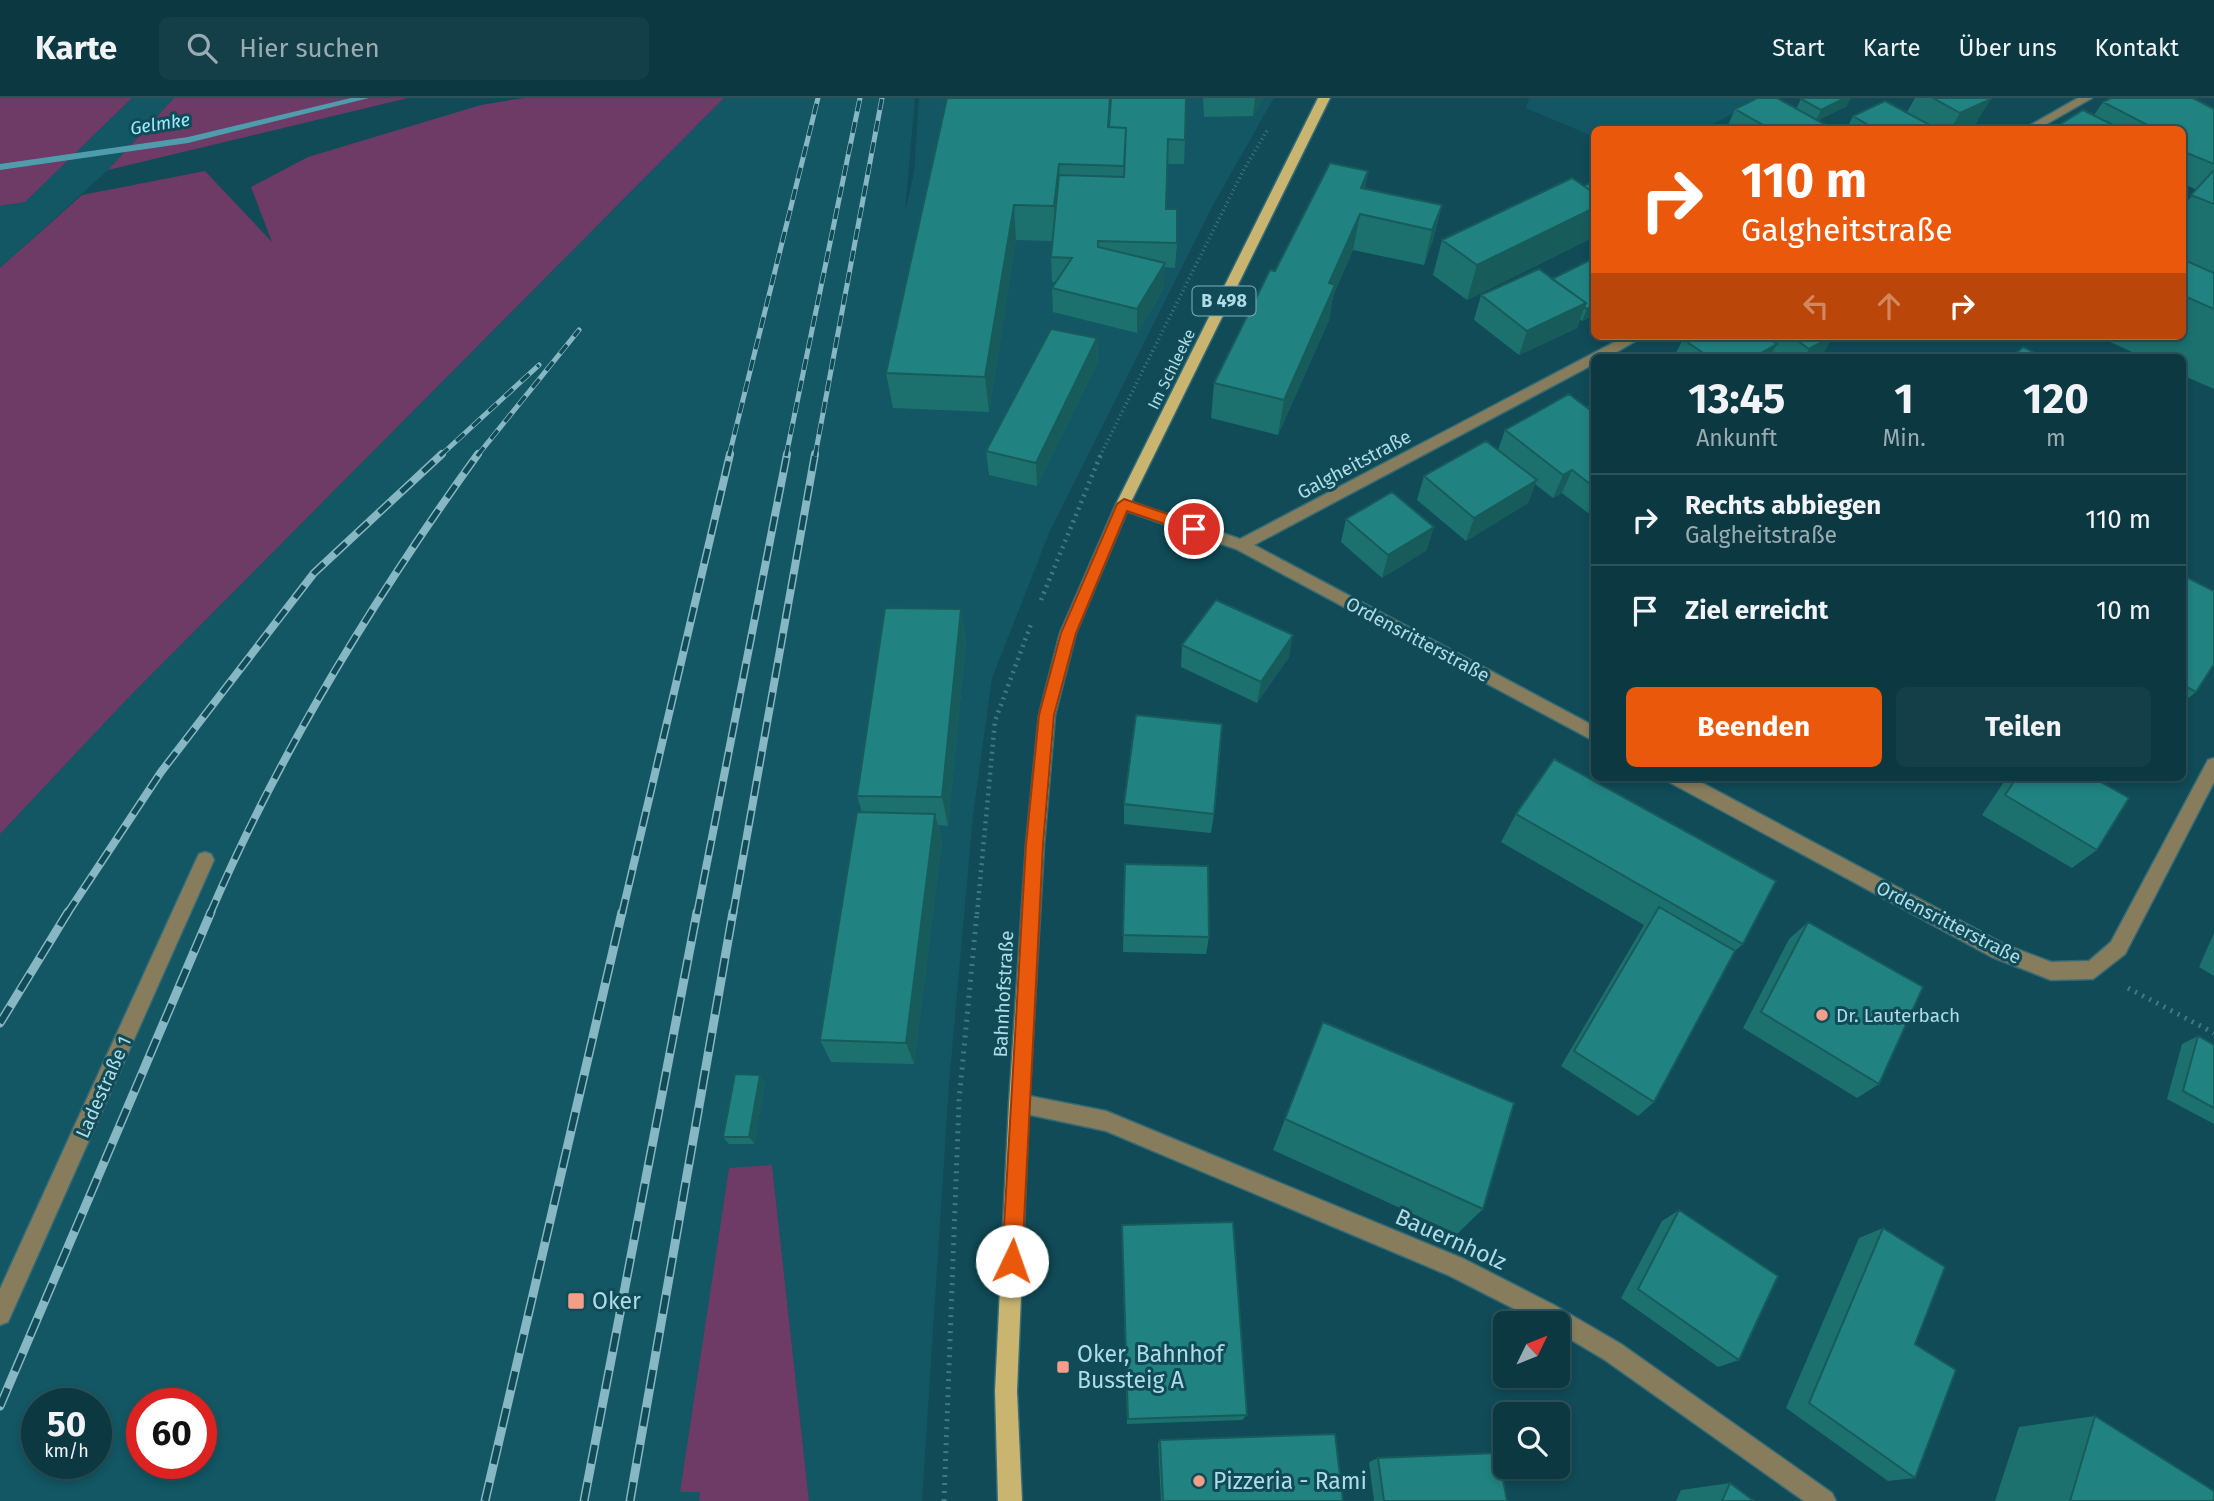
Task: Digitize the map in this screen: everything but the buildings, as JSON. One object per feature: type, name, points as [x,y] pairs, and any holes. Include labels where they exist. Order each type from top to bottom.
[{"type":"main road","name":"Im Schleeke","points":[[1124,504],[1324,98]]},
{"type":"main road","name":"Bahnhofstraße","points":[[1010,1501],[1006,1391],[1019,1104],[1034,845],[1047,715],[1068,633],[1124,504]]},
{"type":"street","points":[[2034,126],[2086,98]]},
{"type":"street","name":"Galgheitstraße","points":[[1603,354],[1630,340]]},
{"type":"street","name":"Galgheitstraße","points":[[1241,545],[1591,361]]},
{"type":"street","points":[[1124,504],[1241,545]]},
{"type":"street","name":"Ordensritterstraße","points":[[1241,545],[1591,732]]},
{"type":"street","points":[[2093,970],[2118,948],[2214,765]]},
{"type":"street","name":"Ordensritterstraße","points":[[1682,781],[1999,951],[2051,971],[2093,970]]},
{"type":"street","name":"Ladestraße 1","points":[[0,1314],[205,860]]},
{"type":"street","name":"Bauernholz","points":[[1019,1104],[1106,1121],[1456,1267],[1546,1313],[1614,1352],[1824,1501]]},
{"type":"path","points":[[1039,604],[1097,463],[1243,171],[1274,119]]},
{"type":"path","points":[[944,1501],[959,1101],[995,721],[1034,617]]},
{"type":"path","points":[[2093,970],[2214,1033]]},
{"type":"shaded area","points":[[0,98],[132,98],[25,202],[0,206]]},
{"type":"shaded area","points":[[132,98],[174,98],[108,170],[0,268],[0,206],[25,202]]},
{"type":"shaded area","points":[[174,98],[408,98],[108,170]]},
{"type":"shaded area","points":[[524,98],[724,98],[127,699],[0,834],[0,268],[82,195],[205,171],[272,242],[251,187],[308,157],[481,105]]},
{"type":"shaded area","points":[[724,98],[915,98],[905,212],[914,172],[919,98],[1274,98],[1212,207],[1050,531],[992,678],[973,816],[949,1084],[922,1501],[809,1501],[772,1165],[680,1491],[701,1492],[699,1501],[0,1501],[0,834],[127,699]]},
{"type":"shaded area","points":[[1529,98],[1763,98],[1709,126],[1591,126],[1591,136],[1526,108]]},
{"type":"shaded area","points":[[772,1165],[809,1501],[699,1501],[700,1492],[680,1492],[729,1168]]},
{"type":"waterway","name":"Gelmke","points":[[0,167],[188,140],[364,98]]},
{"type":"railway","points":[[729,456],[818,98]]},
{"type":"railway","points":[[786,456],[860,98]]},
{"type":"railway","points":[[815,456],[882,98]]},
{"type":"railway","points":[[477,456],[579,330]]},
{"type":"railway","points":[[440,456],[539,365]]},
{"type":"railway","points":[[67,914],[161,772],[314,573],[442,454]]},
{"type":"railway","points":[[210,914],[267,794],[331,677],[402,564],[478,454]]},
{"type":"railway","points":[[622,914],[730,454]]},
{"type":"railway","points":[[697,914],[787,454]]},
{"type":"railway","points":[[733,914],[815,454]]},
{"type":"railway","points":[[0,1023],[68,912]]},
{"type":"railway","points":[[0,1406],[211,912]]},
{"type":"railway","points":[[485,1501],[622,912]]},
{"type":"railway","points":[[584,1501],[697,912]]},
{"type":"railway","points":[[630,1501],[733,912]]},
{"type":"place","name":"Dr. Lauterbach","points":[[1822,1015]]},
{"type":"place","name":"Oker","points":[[576,1301]]},
{"type":"place","name":"Oker, Bahnhof Bussteig A","points":[[1063,1367]]},
{"type":"place","name":"Pizzeria - Rami","points":[[1199,1481]]},
{"type":"route","points":[[1012,1261],[1034,845],[1047,715],[1068,633],[1124,504],[1194,529]]}]
